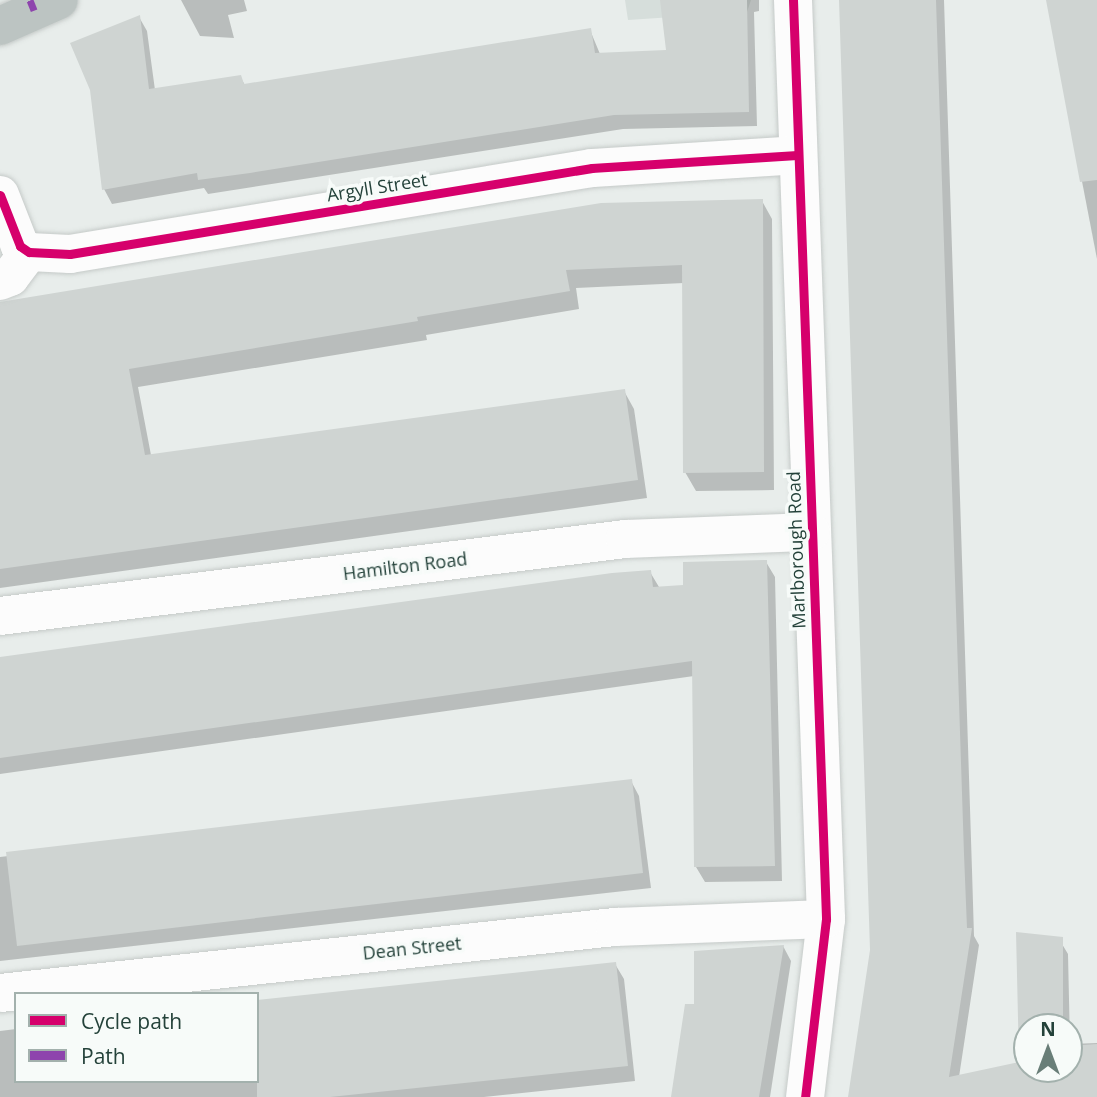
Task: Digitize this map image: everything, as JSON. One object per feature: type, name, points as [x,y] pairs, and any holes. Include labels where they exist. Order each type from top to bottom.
[{"type":"highway","points":[[0,26],[59,0]]},
{"type":"street","name":"Marlborough Road","points":[[793,0],[826,919],[805,1097]]},
{"type":"street","name":"Argyll Street","points":[[29,251],[70,254],[592,167],[797,155]]},
{"type":"street","points":[[0,195],[20,246],[29,251],[10,277],[0,281]]},
{"type":"street","name":"Hamilton Road","points":[[0,616],[625,538],[811,533]]},
{"type":"street","name":"Dean Street","points":[[0,993],[615,927],[826,919]]},
{"type":"shaded area","points":[[625,0],[751,0],[747,12],[628,20]]},
{"type":"building","points":[[660,0],[747,0],[749,112],[614,115],[250,173],[198,180],[197,173],[102,190],[90,90],[70,43],[140,15],[149,89],[241,75],[244,84],[591,28],[595,53],[666,50]]},
{"type":"building","points":[[839,0],[936,0],[964,854],[967,928],[972,928],[949,1077],[1013,1063],[1013,1083],[1083,1083],[1083,1045],[1097,1044],[1097,1097],[848,1097],[870,950]]},
{"type":"building","points":[[1046,0],[1097,0],[1097,180],[1080,182]]},
{"type":"building","points":[[763,199],[764,472],[683,473],[682,265],[566,270],[570,291],[417,317],[418,321],[129,369],[145,455],[625,389],[638,480],[0,569],[0,302],[601,203]]},
{"type":"building","points":[[767,560],[775,866],[694,867],[692,661],[0,758],[0,657],[612,573],[651,570],[653,587],[683,585],[683,562]]},
{"type":"building","points":[[632,779],[643,873],[17,946],[6,852]]},
{"type":"building","points":[[1016,932],[1063,937],[1063,1013],[1018,1013]]},
{"type":"building","points":[[784,945],[759,1097],[671,1097],[685,1004],[694,1004],[694,951]]},
{"type":"building","points":[[616,962],[628,1066],[330,1097],[257,1097],[259,1000]]},
{"type":"marked path","points":[[30,0],[34,10]]},
{"type":"cycle path","points":[[793,0],[826,919],[805,1097]]},
{"type":"cycle path","points":[[0,195],[20,246],[29,252],[70,254],[592,168],[797,155]]}]
